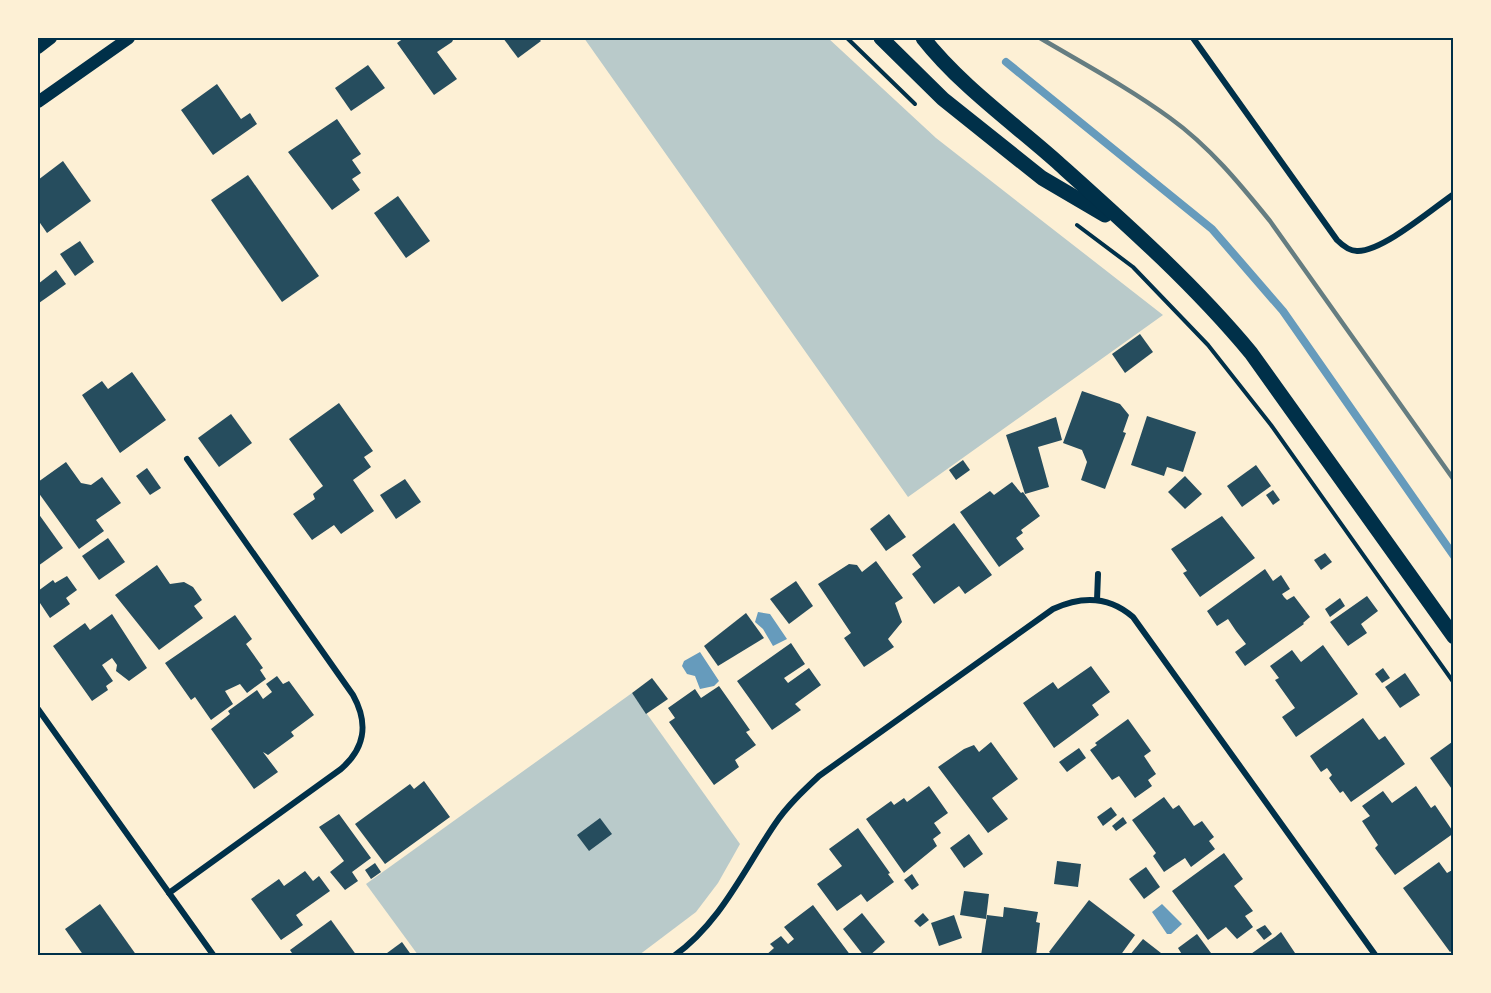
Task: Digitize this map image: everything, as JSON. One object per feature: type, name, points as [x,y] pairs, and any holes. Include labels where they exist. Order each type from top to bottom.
[{"type":"main road","points":[[38,48],[51,38]]},
{"type":"main road","points":[[38,102],[129,38]]},
{"type":"main road","points":[[881,38],[943,99],[1042,178],[1128,229]]},
{"type":"main road","points":[[923,38],[971,87],[1056,161],[1192,287],[1251,353],[1454,638]]},
{"type":"street","points":[[1193,38],[1344,247],[1358,252],[1377,247],[1454,194]]},
{"type":"street","points":[[169,893],[341,769],[360,747],[364,734],[359,705],[353,695],[187,459]]},
{"type":"street","points":[[1097,600],[1098,574]]},
{"type":"street","points":[[674,956],[690,944],[713,919],[775,823],[819,776],[1053,609],[1068,602],[1097,600],[1123,608],[1133,616],[1376,956]]},
{"type":"street","points":[[38,709],[214,956]]},
{"type":"path","points":[[847,38],[918,106]]},
{"type":"path","points":[[1067,218],[1133,267],[1208,345],[1271,425],[1454,683]]},
{"type":"shaded area","points":[[584,38],[828,38],[936,138],[1163,315],[908,497]]},
{"type":"shaded area","points":[[632,693],[740,844],[718,883],[696,912],[639,955],[418,955],[366,884]]},
{"type":"water","points":[[758,612],[770,614],[787,639],[773,646],[763,629],[755,622]]},
{"type":"water","points":[[700,652],[719,681],[714,686],[700,689],[695,676],[687,674],[682,666],[684,661]]},
{"type":"water","points":[[1162,904],[1182,924],[1171,934],[1167,934],[1152,912]]},
{"type":"building","points":[[404,38],[454,38],[452,42],[437,52],[457,79],[434,95],[397,43]]},
{"type":"building","points":[[503,38],[538,38],[541,41],[518,58]]},
{"type":"building","points":[[368,65],[385,88],[351,111],[335,88]]},
{"type":"building","points":[[217,84],[241,119],[250,113],[257,124],[213,155],[181,110]]},
{"type":"building","points":[[337,119],[361,154],[352,160],[361,173],[352,179],[360,190],[332,210],[288,152]]},
{"type":"building","points":[[63,161],[91,201],[47,233],[38,220],[38,180]]},
{"type":"building","points":[[248,175],[319,276],[282,302],[211,200]]},
{"type":"building","points":[[398,196],[430,241],[406,258],[374,213]]},
{"type":"building","points":[[80,241],[94,262],[75,276],[60,254]]},
{"type":"building","points":[[56,270],[66,284],[39,303],[38,284]]},
{"type":"building","points":[[1140,334],[1153,352],[1125,373],[1112,354]]},
{"type":"building","points":[[132,372],[166,420],[120,453],[82,395],[102,381],[108,389]]},
{"type":"building","points":[[1082,391],[1120,404],[1129,415],[1123,432],[1126,433],[1105,489],[1081,480],[1087,462],[1082,450],[1063,443]]},
{"type":"building","points":[[339,403],[373,451],[364,457],[371,467],[353,480],[374,511],[341,534],[334,525],[312,540],[293,514],[315,499],[313,494],[323,486],[289,439]]},
{"type":"building","points":[[231,414],[252,443],[219,467],[198,438]]},
{"type":"building","points":[[1147,416],[1196,432],[1183,472],[1167,467],[1164,476],[1131,465]]},
{"type":"building","points":[[1056,417],[1062,440],[1038,447],[1049,487],[1025,494],[1006,435]]},
{"type":"building","points":[[963,460],[970,470],[956,480],[949,470]]},
{"type":"building","points":[[66,462],[81,483],[91,485],[102,477],[121,503],[96,520],[104,531],[79,549],[38,492],[38,482]]},
{"type":"building","points":[[1256,465],[1271,486],[1242,507],[1227,486]]},
{"type":"building","points":[[147,468],[161,488],[150,495],[136,476]]},
{"type":"building","points":[[1185,476],[1202,494],[1185,509],[1168,492]]},
{"type":"building","points":[[405,479],[421,502],[396,519],[380,495]]},
{"type":"building","points":[[1012,482],[1021,493],[1023,492],[1040,516],[1021,530],[1023,533],[1016,538],[1024,549],[999,567],[960,512],[990,491],[994,495]]},
{"type":"building","points":[[1273,490],[1280,500],[1273,505],[1266,495]]},
{"type":"building","points":[[38,513],[63,548],[38,566]]},
{"type":"building","points":[[889,514],[906,537],[886,551],[870,529]]},
{"type":"building","points":[[1222,516],[1255,558],[1200,597],[1183,573],[1187,571],[1171,549]]},
{"type":"building","points":[[954,523],[992,575],[965,594],[959,586],[934,604],[912,574],[921,567],[912,555]]},
{"type":"building","points":[[108,538],[125,562],[99,580],[82,556]]},
{"type":"building","points":[[1325,553],[1332,562],[1321,570],[1314,560]]},
{"type":"building","points":[[876,561],[903,598],[895,603],[902,622],[888,639],[894,647],[864,667],[844,638],[851,633],[818,584],[849,564],[857,565],[862,572]]},
{"type":"building","points":[[157,565],[170,584],[184,582],[193,587],[202,600],[194,606],[203,618],[159,650],[115,595]]},
{"type":"building","points":[[1265,569],[1273,581],[1281,575],[1290,589],[1282,594],[1284,597],[1287,600],[1294,596],[1310,617],[1304,624],[1245,666],[1235,652],[1246,644],[1228,619],[1217,626],[1207,611]]},
{"type":"building","points":[[67,576],[77,590],[66,598],[70,604],[50,618],[38,600],[38,591],[53,580],[55,583]]},
{"type":"building","points":[[796,581],[813,606],[789,624],[770,599]]},
{"type":"building","points":[[1367,596],[1378,611],[1361,624],[1367,633],[1348,646],[1330,622]]},
{"type":"building","points":[[1340,598],[1345,606],[1330,617],[1325,609]]},
{"type":"building","points":[[746,613],[764,638],[718,666],[704,646]]},
{"type":"building","points":[[112,614],[147,668],[129,681],[116,671],[117,665],[112,658],[102,665],[113,681],[106,686],[108,690],[92,701],[53,646],[85,623],[90,630]]},
{"type":"building","points":[[235,615],[252,639],[246,644],[263,668],[260,670],[266,679],[247,693],[240,684],[225,691],[233,704],[211,720],[195,697],[191,700],[165,663]]},
{"type":"building","points":[[791,643],[805,664],[784,678],[788,683],[809,668],[821,685],[795,704],[801,710],[772,730],[737,681]]},
{"type":"building","points":[[1323,645],[1358,694],[1296,737],[1282,717],[1295,708],[1275,680],[1279,678],[1270,666],[1292,650],[1301,662]]},
{"type":"building","points":[[1091,666],[1110,692],[1092,705],[1099,715],[1054,748],[1023,703],[1053,682],[1058,689]]},
{"type":"building","points":[[1383,668],[1390,678],[1382,683],[1375,674]]},
{"type":"building","points":[[1405,673],[1420,695],[1400,708],[1385,687]]},
{"type":"building","points":[[277,676],[283,684],[289,681],[314,715],[291,732],[294,736],[268,755],[263,752],[278,772],[254,789],[211,729],[230,714],[228,711],[257,690],[263,699],[272,692],[266,684]]},
{"type":"building","points":[[652,678],[668,699],[646,714],[632,693]]},
{"type":"building","points":[[719,686],[750,730],[746,732],[756,745],[735,760],[739,767],[714,785],[669,722],[675,718],[668,708],[695,689],[701,698]]},
{"type":"building","points":[[1363,718],[1379,740],[1385,736],[1405,764],[1351,802],[1343,791],[1340,793],[1329,778],[1332,775],[1327,768],[1321,772],[1310,756]]},
{"type":"building","points":[[1128,719],[1151,751],[1144,756],[1156,774],[1148,780],[1152,786],[1135,798],[1119,776],[1112,780],[1090,750],[1097,745],[1095,743]]},
{"type":"building","points":[[991,742],[1018,779],[992,798],[1008,819],[988,833],[938,767],[964,749],[974,745],[979,752]]},
{"type":"building","points":[[1452,742],[1454,743],[1454,792],[1430,758]]},
{"type":"building","points":[[1079,748],[1086,758],[1067,772],[1059,762]]},
{"type":"building","points":[[424,781],[450,817],[385,864],[355,824],[410,784],[414,789]]},
{"type":"building","points":[[929,786],[948,813],[934,823],[941,833],[933,839],[937,846],[904,873],[866,819],[891,801],[894,805],[904,798],[907,802]]},
{"type":"building","points":[[1416,786],[1431,808],[1435,805],[1454,833],[1395,875],[1375,848],[1378,845],[1362,821],[1370,816],[1362,806],[1383,791],[1392,803]]},
{"type":"building","points":[[1164,797],[1173,809],[1179,805],[1194,826],[1202,821],[1214,837],[1209,841],[1215,849],[1191,867],[1185,858],[1164,872],[1153,856],[1156,853],[1132,820]]},
{"type":"building","points":[[1111,807],[1117,815],[1103,826],[1097,817]]},
{"type":"building","points":[[339,814],[371,858],[352,872],[358,881],[345,890],[330,872],[344,861],[319,827]]},
{"type":"building","points":[[1123,817],[1127,823],[1116,831],[1112,826]]},
{"type":"building","points":[[600,818],[612,834],[589,851],[577,835]]},
{"type":"building","points":[[858,828],[894,882],[867,902],[861,894],[837,911],[817,884],[842,866],[829,849]]},
{"type":"building","points":[[969,834],[983,854],[964,868],[950,848]]},
{"type":"building","points":[[1224,853],[1243,879],[1234,886],[1253,911],[1245,916],[1253,927],[1237,939],[1226,927],[1208,940],[1172,891]]},
{"type":"building","points":[[1057,861],[1081,864],[1078,887],[1054,884]]},
{"type":"building","points":[[1439,862],[1447,873],[1454,869],[1454,949],[1450,952],[1403,888]]},
{"type":"building","points":[[375,863],[381,872],[371,879],[365,870]]},
{"type":"building","points":[[1146,867],[1160,887],[1144,899],[1129,879]]},
{"type":"building","points":[[305,871],[313,881],[319,876],[330,891],[296,915],[303,925],[281,940],[251,899],[279,879],[284,886]]},
{"type":"building","points":[[912,874],[919,885],[912,890],[904,880]]},
{"type":"building","points":[[964,891],[989,894],[986,919],[960,915]]},
{"type":"building","points":[[1089,900],[1135,935],[1120,956],[1054,956],[1049,952]]},
{"type":"building","points":[[100,904],[137,956],[84,956],[65,929]]},
{"type":"building","points":[[813,905],[851,956],[765,956],[774,948],[770,944],[781,936],[788,944],[794,939],[784,927]]},
{"type":"building","points":[[1004,907],[1038,912],[1036,922],[1040,923],[1036,956],[981,956],[987,915],[1003,917]]},
{"type":"building","points":[[862,913],[885,942],[869,956],[864,956],[843,929]]},
{"type":"building","points":[[923,913],[929,920],[920,927],[914,921]]},
{"type":"building","points":[[954,915],[962,938],[939,946],[931,923]]},
{"type":"building","points":[[331,920],[357,956],[294,956],[290,950]]},
{"type":"building","points":[[1265,925],[1272,934],[1264,940],[1256,930]]},
{"type":"building","points":[[1281,932],[1297,956],[1248,956],[1275,937]]},
{"type":"building","points":[[1197,934],[1211,953],[1183,956],[1178,948]]},
{"type":"building","points":[[1143,939],[1161,953],[1159,956],[1129,956]]},
{"type":"building","points":[[402,942],[412,956],[383,956]]},
{"type":"waterway","points":[[1006,62],[1212,229],[1283,311],[1454,556]]},
{"type":"railway","points":[[1040,38],[1154,107],[1184,129],[1223,166],[1270,221],[1454,480]]}]
